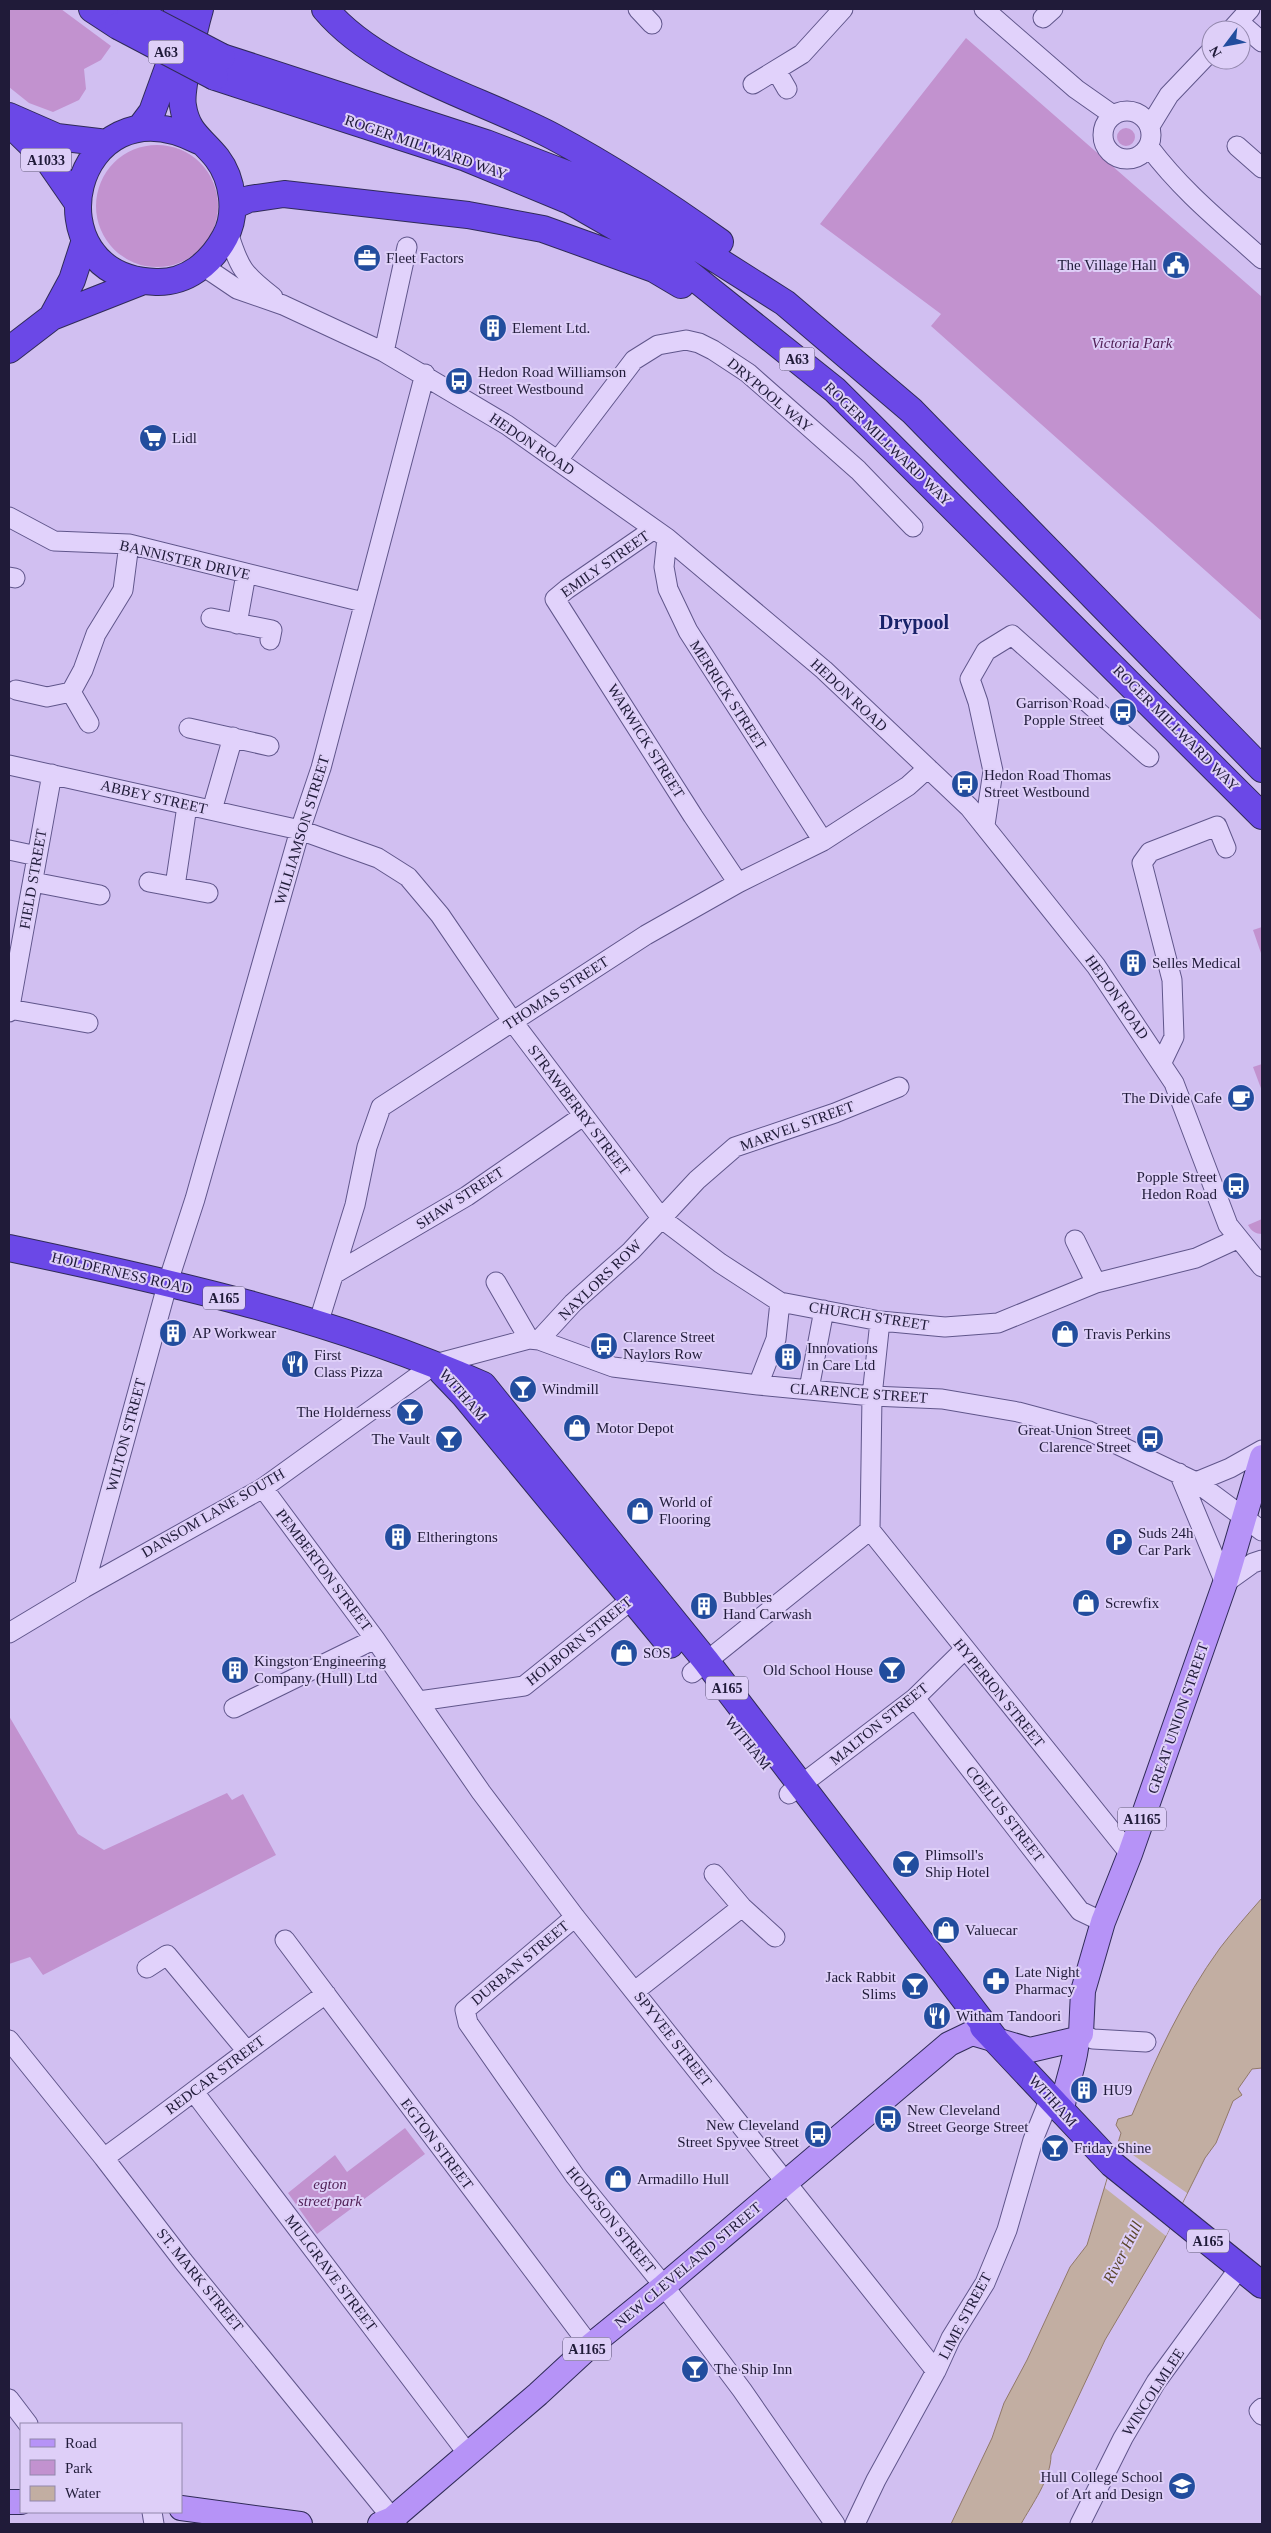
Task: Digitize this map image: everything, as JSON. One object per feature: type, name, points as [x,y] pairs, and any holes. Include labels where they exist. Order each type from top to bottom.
[{"type":"highway","name":"ROGER MILLWARD WAY","points":[[92,9],[126,15],[218,67],[466,158],[570,201],[671,258],[835,390],[1262,816]]},
{"type":"highway","points":[[140,128],[152,112],[177,43],[177,9]]},
{"type":"highway","points":[[199,141],[189,126],[182,104],[200,9]]},
{"type":"highway","name":"A63","points":[[325,9],[339,26],[379,53],[429,80],[553,136],[655,196],[780,285],[912,412]]},
{"type":"highway","name":"ROGER MILLWARD WAY","points":[[218,67],[486,143],[567,174],[665,227],[785,303],[912,412],[1262,769]]},
{"type":"highway","name":"A1033","points":[[9,116],[57,137],[107,143]]},
{"type":"highway","name":"A1033","points":[[9,123],[50,163],[77,202]]},
{"type":"highway","name":"A1033","points":[[160,127],[174,130],[199,141],[217,158],[229,181],[233,206],[228,232],[218,251],[203,266],[184,277],[163,282],[141,282],[118,274],[99,259],[85,240],[78,221],[77,202],[81,180],[91,159],[107,143],[122,134],[140,128],[160,127]]},
{"type":"highway","name":"A63","points":[[233,206],[248,199],[284,194],[468,215],[543,229],[654,269],[756,326]]},
{"type":"highway","name":"A1033","points":[[52,317],[72,280],[85,240]]},
{"type":"highway","name":"A1033","points":[[9,350],[52,317],[141,282]]},
{"type":"highway","name":"HOLDERNESS ROAD","points":[[9,1248],[168,1282],[318,1324],[434,1364]]},
{"type":"highway","name":"WITHAM","points":[[434,1364],[483,1385],[640,1593],[795,1789],[932,1974],[1112,2164],[1240,2267]]},
{"type":"highway","name":"WITHAM","points":[[434,1364],[464,1395],[640,1593]]},
{"type":"highway","name":"A165","points":[[1240,2267],[1262,2285]]},
{"type":"main road","name":"GREAT UNION STREET","points":[[1079,2036],[1083,1991],[1103,1922],[1130,1854],[1226,1583],[1254,1525],[1262,1458]]},
{"type":"main road","name":"NEW CLEVELAND STREET","points":[[390,2522],[590,2346],[664,2286],[949,2044],[972,2033],[995,2039]]},
{"type":"main road","name":"A1165","points":[[995,2039],[1030,2050],[1079,2036],[1076,2056],[1064,2093],[1056,2105]]},
{"type":"main road","points":[[182,2508],[300,2524]]},
{"type":"street","points":[[638,9],[652,24]]},
{"type":"street","points":[[753,84],[802,54],[843,9]]},
{"type":"street","points":[[984,9],[1076,89],[1116,119],[1139,114],[1150,126],[1152,134],[1142,153],[1122,159],[1111,153],[1103,138],[1116,119],[1169,94]]},
{"type":"street","points":[[1251,31],[1262,42]]},
{"type":"street","points":[[1150,126],[1169,94],[1201,60]]},
{"type":"street","points":[[776,70],[787,89]]},
{"type":"street","points":[[1237,146],[1262,168]]},
{"type":"street","points":[[1142,153],[1171,176],[1262,259]]},
{"type":"street","name":"HEDON ROAD","points":[[228,232],[235,255],[246,276],[282,305]]},
{"type":"street","points":[[384,352],[407,247]]},
{"type":"street","name":"HEDON ROAD","points":[[203,266],[237,289],[282,305],[384,352],[425,374],[507,425],[558,460],[660,533],[824,670],[928,768],[984,825],[1096,966],[1162,1062],[1178,1090],[1228,1225],[1249,1244],[1253,1258],[1262,1267]]},
{"type":"street","name":"DRYPOOL WAY","points":[[558,460],[634,360],[658,345],[686,340],[699,343],[713,350],[748,373],[858,470],[913,527]]},
{"type":"street","name":"WILLIAMSON STREET","points":[[168,1282],[195,1199],[300,830],[324,759],[363,602],[387,520],[408,432],[425,374]]},
{"type":"street","name":"BANNISTER DRIVE","points":[[9,517],[54,541],[129,544],[363,602]]},
{"type":"street","name":"EMILY STREET","points":[[555,599],[660,533]]},
{"type":"street","name":"MERRICK STREET","points":[[660,533],[668,589],[688,631],[823,840]]},
{"type":"street","points":[[16,690],[47,698],[71,692],[83,670],[96,634],[123,590],[129,544]]},
{"type":"street","points":[[237,624],[246,574]]},
{"type":"street","name":"WARWICK STREET","points":[[555,599],[693,816],[738,883]]},
{"type":"street","points":[[211,618],[272,630],[270,640]]},
{"type":"street","points":[[984,825],[993,771],[978,702],[970,679],[986,651],[1012,635],[1150,757]]},
{"type":"street","points":[[71,692],[88,723]]},
{"type":"street","points":[[189,728],[269,746]]},
{"type":"street","points":[[212,810],[233,737]]},
{"type":"street","name":"ABBEY STREET","points":[[9,765],[300,830]]},
{"type":"street","name":"THOMAS STREET","points":[[318,1324],[355,1204],[367,1147],[381,1108],[646,934],[738,883],[823,840],[908,786],[928,768]]},
{"type":"street","name":"FIELD STREET","points":[[9,1011],[12,980],[33,882],[52,774]]},
{"type":"street","points":[[175,886],[187,806]]},
{"type":"street","points":[[1162,1062],[1174,1036],[1172,980],[1142,862],[1150,852],[1216,826],[1226,848]]},
{"type":"street","name":"STRAWBERRY STREET","points":[[300,830],[378,858],[408,877],[423,892],[447,924],[513,1022],[662,1219]]},
{"type":"street","points":[[9,850],[37,856]]},
{"type":"street","points":[[33,882],[100,895]]},
{"type":"street","points":[[149,882],[208,893]]},
{"type":"street","points":[[9,1011],[88,1024]]},
{"type":"street","name":"MARVEL STREET","points":[[662,1219],[697,1180],[735,1147],[835,1113],[899,1087]]},
{"type":"street","name":"SHAW STREET","points":[[334,1274],[467,1196],[583,1116]]},
{"type":"street","name":"CHURCH STREET","points":[[662,1219],[720,1263],[780,1302],[880,1321],[945,1327],[998,1323],[1096,1283],[1249,1244]]},
{"type":"street","name":"NAYLORS ROW","points":[[534,1340],[631,1251],[662,1219]]},
{"type":"street","points":[[1075,1240],[1096,1283]]},
{"type":"street","name":"WILTON STREET","points":[[84,1588],[168,1282]]},
{"type":"street","points":[[434,1364],[503,1344],[534,1340],[496,1282]]},
{"type":"street","points":[[758,1385],[776,1339],[780,1302]]},
{"type":"street","points":[[809,1389],[824,1310]]},
{"type":"street","points":[[699,1667],[870,1530],[872,1396],[880,1321]]},
{"type":"street","name":"CLARENCE STREET","points":[[534,1340],[613,1367],[758,1385],[872,1396],[942,1399],[1018,1412],[1088,1430],[1179,1473],[1196,1482],[1254,1525]]},
{"type":"street","points":[[483,1385],[476,1374],[480,1358],[503,1344]]},
{"type":"street","name":"DANSOM LANE SOUTH","points":[[9,1633],[84,1588],[263,1488],[434,1364]]},
{"type":"street","points":[[1196,1482],[1230,1468],[1262,1450]]},
{"type":"street","points":[[1179,1473],[1226,1583],[1262,1560]]},
{"type":"street","name":"PEMBERTON STREET","points":[[263,1488],[419,1702]]},
{"type":"street","name":"HYPERION STREET","points":[[870,1530],[964,1650],[1130,1854]]},
{"type":"street","name":"HOLBORN STREET","points":[[419,1702],[524,1686],[640,1593]]},
{"type":"street","points":[[234,1708],[375,1640]]},
{"type":"street","name":"MALTON STREET","points":[[795,1789],[915,1698],[964,1650]]},
{"type":"street","name":"COELUS STREET","points":[[915,1698],[1080,1911],[1103,1922]]},
{"type":"street","name":"SPYVEE STREET","points":[[419,1702],[481,1792],[575,1917],[636,1991],[936,2371]]},
{"type":"street","points":[[714,1874],[742,1907],[775,1937]]},
{"type":"street","points":[[636,1991],[742,1907]]},
{"type":"street","name":"DURBAN STREET","points":[[465,2010],[575,1917]]},
{"type":"street","name":"EGTON STREET","points":[[285,1940],[590,2346]]},
{"type":"street","points":[[147,1968],[167,1955],[246,2050]]},
{"type":"street","name":"REDCAR STREET","points":[[104,2158],[194,2092],[246,2050],[326,1994]]},
{"type":"street","name":"HODGSON STREET","points":[[465,2010],[468,2023],[486,2052],[575,2176],[664,2286],[742,2390],[835,2524]]},
{"type":"street","points":[[1079,2036],[1093,2039],[1146,2042]]},
{"type":"street","name":"ST. MARK STREET","points":[[9,2040],[390,2522]]},
{"type":"street","name":"MULGRAVE STREET","points":[[194,2092],[468,2454]]},
{"type":"street","name":"LIME STREET","points":[[855,2524],[876,2480],[936,2371],[951,2338],[985,2283],[1007,2230],[1033,2140],[1056,2105]]},
{"type":"street","name":"WINCOLMLEE","points":[[1080,2524],[1123,2438],[1156,2382],[1240,2267]]},
{"type":"street","points":[[9,2399],[27,2423]]},
{"type":"green space","points":[[9,9],[61,9],[111,46],[101,60],[84,69],[86,89],[79,100],[53,112],[29,103],[9,87]]},
{"type":"green space","name":"Victoria Park","points":[[966,38],[1262,297],[1262,621],[931,326],[941,314],[820,224]]},
{"type":"green space","points":[[1126,128],[1132,131],[1135,137],[1132,143],[1126,146],[1120,143],[1117,137],[1120,131]]},
{"type":"green space","points":[[157,145],[169,146],[180,150],[200,163],[213,183],[217,194],[217,218],[213,229],[200,249],[180,262],[169,266],[157,267],[145,266],[134,262],[114,249],[101,229],[97,218],[96,206],[97,194],[101,183],[114,163],[134,150],[145,146]]},
{"type":"green space","points":[[1262,927],[1262,956],[1253,930]]},
{"type":"green space","points":[[1262,1064],[1262,1091],[1253,1067]]},
{"type":"green space","points":[[1262,1219],[1262,1234],[1254,1232],[1248,1225]]},
{"type":"green space","points":[[9,1716],[78,1834],[104,1850],[227,1793],[232,1800],[243,1794],[276,1855],[43,1975],[30,1957],[9,1964]]},
{"type":"green space","name":"egton street park","points":[[405,2128],[425,2154],[317,2234],[288,2193],[335,2155],[347,2172]]},
{"type":"water","name":"River Hull","points":[[1262,1898],[1262,2068],[1252,2069],[1238,2089],[1242,2095],[1233,2101],[1216,2143],[1205,2158],[1164,2240],[1105,2340],[1051,2455],[1048,2473],[1044,2482],[1021,2524],[951,2524],[992,2438],[1004,2403],[1027,2360],[1070,2267],[1087,2245],[1121,2133],[1116,2125],[1118,2119],[1132,2115],[1161,2050],[1194,1987],[1220,1948]]},
{"type":"pier","points":[[1118,2141],[1133,2155],[1187,2193],[1166,2236],[1105,2188]]},
{"type":"place","name":"Fleet Factors","points":[[367,258]]},
{"type":"place","name":"The Village Hall","points":[[1176,265]]},
{"type":"place","name":"Element Ltd.","points":[[493,328]]},
{"type":"place","name":"Hedon Road Williamson Street Westbound","points":[[459,381]]},
{"type":"place","name":"Lidl","points":[[153,438]]},
{"type":"place","name":"Garrison Road Popple Street","points":[[1123,712]]},
{"type":"place","name":"Hedon Road Thomas Street Westbound","points":[[965,784]]},
{"type":"place","name":"Selles Medical","points":[[1133,963]]},
{"type":"place","name":"The Divide Cafe","points":[[1241,1098]]},
{"type":"place","name":"Popple Street Hedon Road","points":[[1236,1186]]},
{"type":"place","name":"AP Workwear","points":[[173,1333]]},
{"type":"place","name":"Travis Perkins","points":[[1065,1334]]},
{"type":"place","name":"Clarence Street Naylors Row","points":[[604,1346]]},
{"type":"place","name":"Innovations in Care Ltd","points":[[788,1357]]},
{"type":"place","name":"First Class Pizza","points":[[295,1364]]},
{"type":"place","name":"Windmill","points":[[523,1389]]},
{"type":"place","name":"The Holderness","points":[[410,1412]]},
{"type":"place","name":"Motor Depot","points":[[577,1428]]},
{"type":"place","name":"The Vault","points":[[449,1439]]},
{"type":"place","name":"Great Union Street Clarence Street","points":[[1150,1439]]},
{"type":"place","name":"World of Flooring","points":[[640,1511]]},
{"type":"place","name":"Eltheringtons","points":[[398,1537]]},
{"type":"place","name":"Suds 24h Car Park","points":[[1119,1542]]},
{"type":"place","name":"Screwfix","points":[[1086,1603]]},
{"type":"place","name":"Bubbles Hand Carwash","points":[[704,1606]]},
{"type":"place","name":"SOS","points":[[624,1653]]},
{"type":"place","name":"Kingston Engineering Company (Hull) Ltd","points":[[235,1670]]},
{"type":"place","name":"Old School House","points":[[892,1670]]},
{"type":"place","name":"Plimsoll's Ship Hotel","points":[[906,1864]]},
{"type":"place","name":"Valuecar","points":[[946,1930]]},
{"type":"place","name":"Late Night Pharmacy","points":[[996,1981]]},
{"type":"place","name":"Jack Rabbit Slims","points":[[915,1986]]},
{"type":"place","name":"Witham Tandoori","points":[[937,2016]]},
{"type":"place","name":"HU9","points":[[1084,2090]]},
{"type":"place","name":"New Cleveland Street George Street","points":[[888,2119]]},
{"type":"place","name":"New Cleveland Street Spyvee Street","points":[[818,2134]]},
{"type":"place","name":"Friday Shine","points":[[1055,2148]]},
{"type":"place","name":"Armadillo Hull","points":[[618,2179]]},
{"type":"place","name":"The Ship Inn","points":[[695,2369]]},
{"type":"place","name":"Hull College School of Art and Design","points":[[1182,2486]]},
{"type":"district","name":"Drypool","points":[[914,622]]}]
